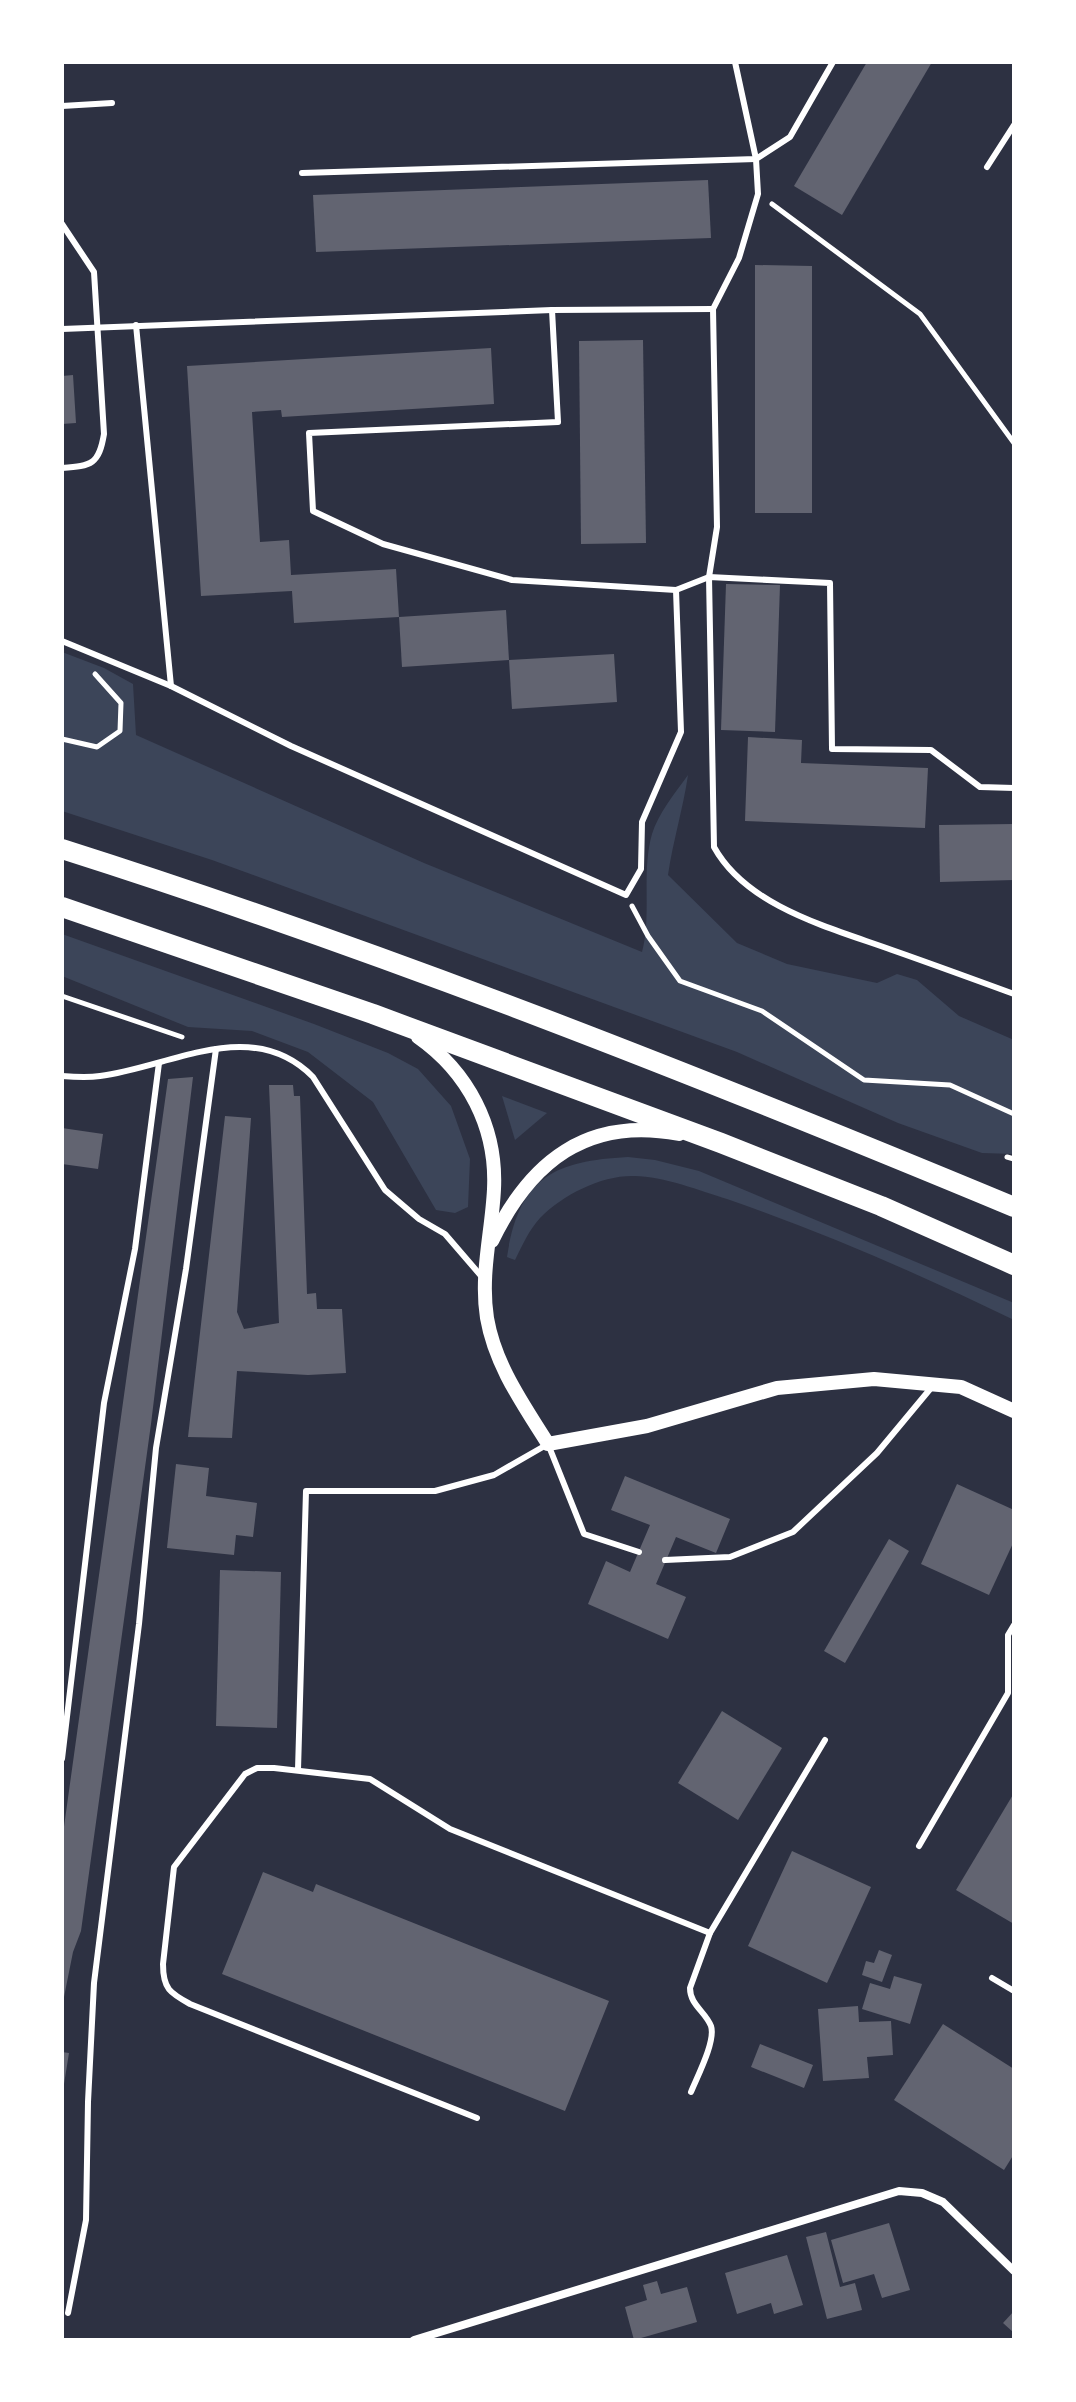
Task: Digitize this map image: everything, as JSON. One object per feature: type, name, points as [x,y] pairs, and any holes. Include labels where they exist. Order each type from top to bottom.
[{"type":"main road","points":[[62,849],[197,892],[540,1015],[765,1103],[1014,1207]]},
{"type":"main road","points":[[62,907],[373,1014],[721,1143],[881,1206],[1014,1265]]},
{"type":"street","points":[[373,1014],[397,1024],[433,1048],[463,1080],[474,1097],[487,1131],[494,1169],[484,1279],[488,1319],[507,1379],[548,1444],[647,1426],[777,1388],[874,1379],[961,1387],[1014,1411]]},
{"type":"street","points":[[487,1252],[507,1211],[528,1181],[559,1154],[578,1144],[622,1132],[645,1131],[674,1133],[721,1143]]},
{"type":"street","points":[[414,2340],[899,2191],[922,2193],[943,2202],[1014,2271]]},
{"type":"lane","points":[[735,62],[756,159],[758,194],[739,258],[713,309],[717,527],[709,577],[714,847],[724,866],[792,914],[1014,994]]},
{"type":"lane","points":[[302,173],[756,159],[790,137],[833,62]]},
{"type":"lane","points":[[62,106],[112,103]]},
{"type":"lane","points":[[987,167],[1014,125]]},
{"type":"lane","points":[[62,224],[94,272],[104,434],[97,459],[88,466],[62,468]]},
{"type":"lane","points":[[62,329],[552,310],[713,309]]},
{"type":"lane","points":[[552,310],[558,422],[309,433],[313,511],[383,544],[512,580],[676,590],[709,577],[830,583],[832,749],[931,750],[980,787],[1014,788]]},
{"type":"lane","points":[[136,325],[171,686]]},
{"type":"lane","points":[[62,641],[171,686],[291,746],[626,895],[641,869],[642,822],[681,732],[676,590]]},
{"type":"lane","points":[[62,1076],[100,1076],[216,1049],[265,1048],[278,1052],[302,1066],[313,1077],[385,1190],[419,1219],[445,1234],[484,1279]]},
{"type":"lane","points":[[68,2313],[86,2220],[94,1983],[139,1624],[156,1448],[186,1269],[216,1049]]},
{"type":"lane","points":[[62,1759],[104,1403],[132,1272],[159,1063]]},
{"type":"lane","points":[[665,1560],[730,1557],[793,1532],[877,1453],[934,1384]]},
{"type":"lane","points":[[298,1770],[306,1491],[435,1491],[494,1475],[548,1444],[584,1534],[639,1552]]},
{"type":"lane","points":[[919,1846],[1008,1693],[1008,1635],[1014,1625]]},
{"type":"lane","points":[[691,2092],[712,2038],[711,2026],[690,1997],[690,1988],[710,1933],[825,1740]]},
{"type":"lane","points":[[477,2118],[190,2004],[172,1993],[163,1980],[174,1867],[245,1774],[257,1768],[370,1779],[450,1829],[710,1933]]},
{"type":"lane","points":[[992,1978],[1014,1991]]},
{"type":"path","points":[[758,194],[920,314],[1014,443]]},
{"type":"path","points":[[62,739],[97,747],[120,731],[121,703],[92,672]]},
{"type":"path","points":[[626,895],[648,936],[680,981],[762,1011],[864,1080],[950,1085],[1014,1114]]},
{"type":"path","points":[[62,996],[216,1049]]},
{"type":"shaded area","points":[[62,652],[104,668],[133,684],[136,735],[424,863],[642,952],[647,864],[652,834],[663,811],[688,775],[668,875],[737,943],[787,964],[877,983],[897,974],[917,980],[959,1016],[1014,1040],[1014,1154],[982,1153],[898,1123],[737,1052],[212,860],[62,811]]},
{"type":"shaded area","points":[[62,934],[314,1024],[388,1053],[418,1069],[451,1106],[470,1159],[468,1207],[455,1213],[436,1210],[373,1102],[308,1052],[252,1031],[188,1027],[62,976]]},
{"type":"shaded area","points":[[502,1096],[547,1113],[515,1140]]},
{"type":"shaded area","points":[[628,1157],[699,1171],[1014,1303],[1014,1320],[801,1226],[693,1188],[643,1176],[607,1179],[571,1195],[540,1218],[515,1260],[507,1257],[520,1209],[544,1179],[579,1163]]},
{"type":"building","points":[[867,62],[932,62],[842,215],[794,186]]},
{"type":"building","points":[[708,180],[711,238],[316,252],[313,195]]},
{"type":"building","points":[[755,265],[812,266],[812,513],[755,513]]},
{"type":"building","points":[[643,340],[646,543],[581,544],[579,341]]},
{"type":"building","points":[[491,348],[494,404],[282,417],[281,410],[252,412],[260,542],[289,540],[291,575],[396,569],[399,617],[294,623],[292,591],[201,596],[187,366]]},
{"type":"building","points":[[73,375],[76,423],[62,424],[62,376]]},
{"type":"building","points":[[726,584],[780,585],[775,732],[721,730]]},
{"type":"building","points":[[506,610],[509,660],[402,667],[399,617]]},
{"type":"building","points":[[614,654],[617,702],[512,709],[509,660]]},
{"type":"building","points":[[748,737],[802,740],[801,763],[928,768],[925,828],[745,821]]},
{"type":"building","points":[[1014,824],[1014,880],[940,882],[939,825]]},
{"type":"building","points":[[193,1077],[151,1424],[81,1931],[73,1952],[62,2007],[62,1841],[168,1079]]},
{"type":"building","points":[[269,1085],[293,1085],[294,1096],[300,1096],[307,1294],[316,1293],[317,1309],[342,1309],[346,1373],[308,1375],[237,1371],[232,1438],[188,1437],[225,1116],[251,1118],[237,1312],[244,1329],[279,1323]]},
{"type":"building","points":[[62,1128],[103,1134],[98,1169],[62,1164]]},
{"type":"building","points":[[176,1464],[209,1468],[206,1496],[257,1503],[253,1537],[236,1535],[234,1555],[167,1548]]},
{"type":"building","points":[[625,1476],[730,1519],[716,1553],[676,1537],[656,1584],[686,1597],[668,1639],[588,1604],[606,1561],[630,1572],[650,1525],[611,1510]]},
{"type":"building","points":[[957,1484],[1014,1510],[1014,1541],[989,1595],[921,1564]]},
{"type":"building","points":[[889,1539],[909,1551],[845,1663],[824,1651]]},
{"type":"building","points":[[220,1570],[281,1572],[277,1728],[216,1726]]},
{"type":"building","points":[[722,1711],[782,1748],[738,1820],[678,1783]]},
{"type":"building","points":[[1014,1793],[1014,1924],[956,1890]]},
{"type":"building","points":[[792,1851],[871,1887],[827,1983],[748,1946]]},
{"type":"building","points":[[263,1872],[313,1892],[316,1884],[609,2001],[565,2111],[222,1974]]},
{"type":"building","points":[[879,1950],[892,1955],[882,1982],[862,1975],[866,1961],[874,1963]]},
{"type":"building","points":[[894,1976],[922,1984],[910,2024],[862,2009],[870,1983],[890,1989]]},
{"type":"building","points":[[858,2006],[859,2022],[891,2021],[893,2055],[867,2057],[869,2078],[823,2081],[818,2009]]},
{"type":"building","points":[[943,2024],[1014,2069],[1014,2154],[1004,2170],[894,2100]]},
{"type":"building","points":[[760,2044],[813,2065],[804,2088],[751,2067]]},
{"type":"building","points":[[62,2052],[69,2053],[64,2084],[62,2084]]},
{"type":"building","points":[[889,2223],[910,2290],[882,2298],[874,2274],[843,2283],[831,2240]]},
{"type":"building","points":[[826,2232],[840,2287],[855,2283],[862,2310],[827,2319],[806,2237]]},
{"type":"building","points":[[787,2255],[803,2305],[774,2314],[771,2303],[737,2314],[725,2273]]},
{"type":"building","points":[[657,2281],[661,2294],[687,2287],[697,2322],[634,2340],[625,2307],[647,2300],[643,2285]]},
{"type":"building","points":[[1014,2311],[1014,2333],[1003,2323]]}]
